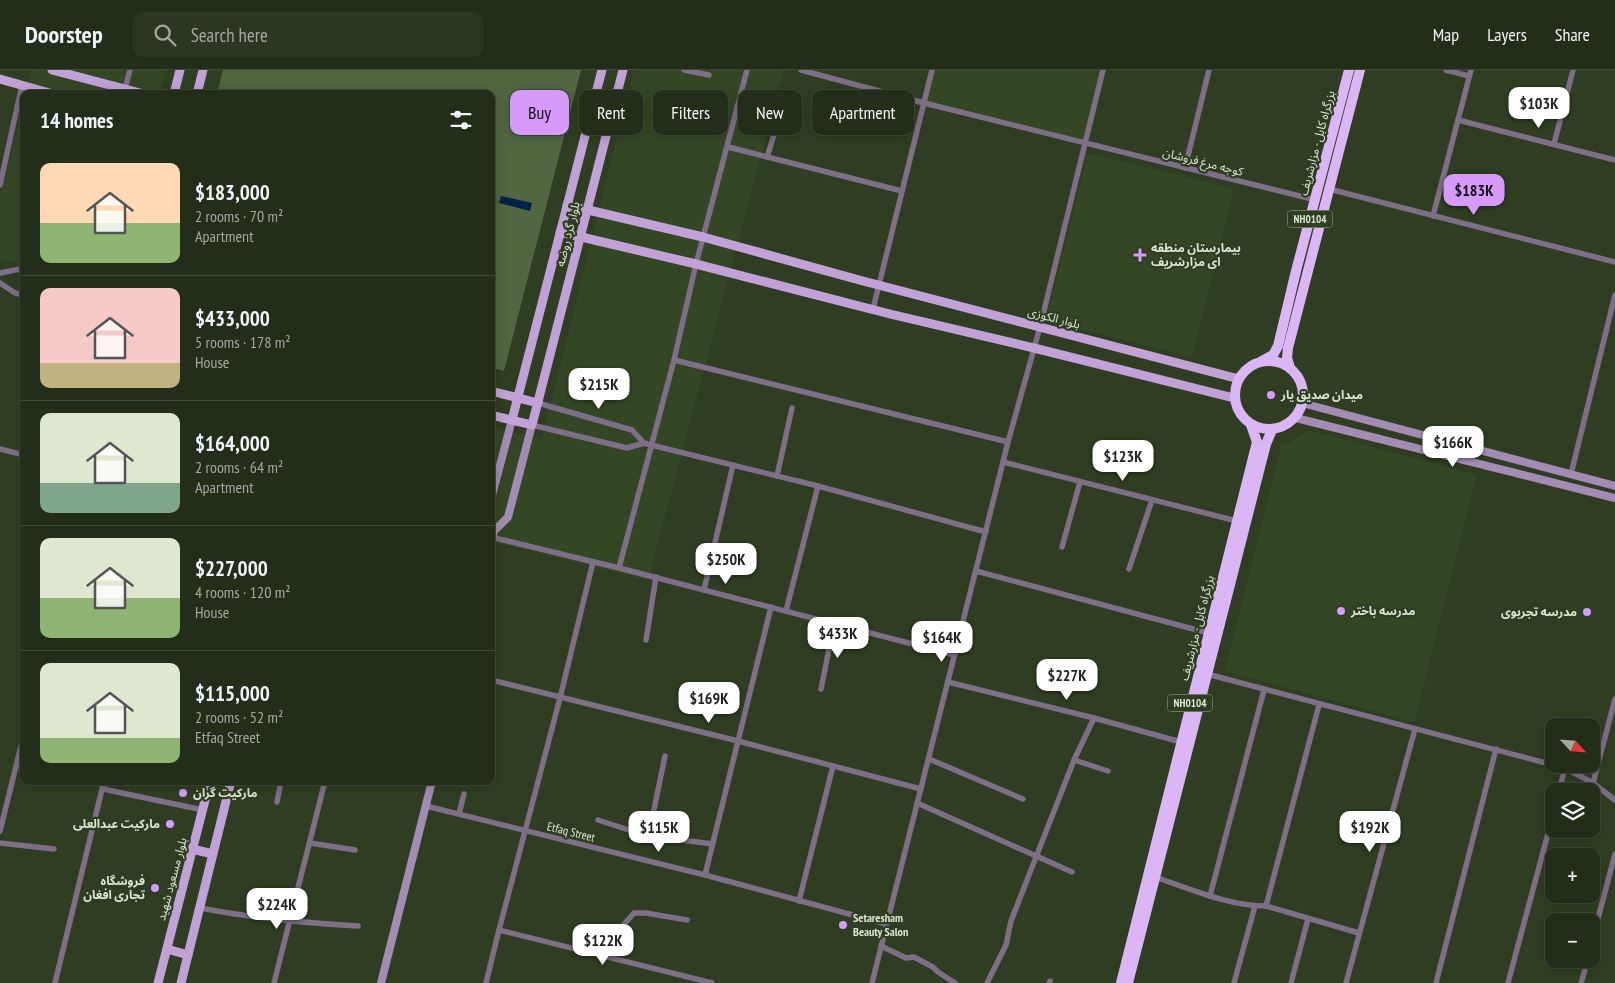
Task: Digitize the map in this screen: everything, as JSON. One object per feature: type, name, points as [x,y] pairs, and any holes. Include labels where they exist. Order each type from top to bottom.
[{"type":"highway","name":"بزرگراه کابل - مزارشریف","points":[[1262,362],[1273,355],[1278,346],[1349,70]]},
{"type":"highway","name":"بزرگراه کابل - مزارشریف","points":[[1290,368],[1287,358],[1288,348],[1360,70]]},
{"type":"highway","points":[[1262,362],[1282,363],[1290,368]]},
{"type":"highway","name":"NH0104","points":[[1239,379],[1253,365],[1262,362]]},
{"type":"highway","name":"NH0104","points":[[1290,368],[1302,384],[1302,404],[1296,418]]},
{"type":"highway","points":[[1234,398],[1235,388],[1239,379]]},
{"type":"highway","name":"NH0104","points":[[1234,398],[1237,409],[1251,425]]},
{"type":"highway","points":[[1251,425],[1261,429],[1272,430],[1282,427],[1296,418]]},
{"type":"highway","name":"بزرگراه کابل - مزارشریف","points":[[1121,983],[1208,633],[1258,442],[1251,425]]},
{"type":"highway","name":"بزرگراه کابل - مزارشریف","points":[[1128,983],[1266,444],[1272,430]]},
{"type":"main road","points":[[52,70],[129,90]]},
{"type":"main road","points":[[175,90],[180,70]]},
{"type":"main road","points":[[198,90],[203,70]]},
{"type":"main road","name":"بلوار گرد روضه","points":[[512,420],[602,70]]},
{"type":"main road","name":"بلوار گرد روضه","points":[[532,425],[623,70]]},
{"type":"main road","points":[[0,78],[39,90]]},
{"type":"main road","name":"بلوار الکوزی","points":[[567,205],[703,237],[863,281],[1239,379]]},
{"type":"main road","points":[[560,232],[1234,398]]},
{"type":"main road","points":[[495,393],[538,403]]},
{"type":"main road","points":[[1302,404],[1615,486]]},
{"type":"main road","points":[[495,416],[532,425],[508,517],[495,531]]},
{"type":"main road","points":[[1296,418],[1615,498]]},
{"type":"main road","points":[[495,468],[512,420]]},
{"type":"main road","name":"بلوار مسعود شهید","points":[[158,983],[209,785]]},
{"type":"main road","points":[[181,983],[230,785]]},
{"type":"main road","points":[[381,983],[431,785]]},
{"type":"main road","points":[[192,848],[213,854]]},
{"type":"main road","points":[[167,949],[188,955]]},
{"type":"street","points":[[125,89],[130,70]]},
{"type":"street","points":[[684,70],[708,75]]},
{"type":"street","points":[[619,568],[747,70]]},
{"type":"street","name":"كوجه مرغ فروشان","points":[[800,70],[924,103],[1316,200]]},
{"type":"street","points":[[873,309],[932,70]]},
{"type":"street","points":[[872,983],[1008,442],[1040,327],[1103,70]]},
{"type":"street","points":[[1185,168],[1209,70]]},
{"type":"street","points":[[1434,216],[1470,73],[1446,70]]},
{"type":"street","points":[[1554,144],[1573,70]]},
{"type":"street","points":[[21,90],[22,85]]},
{"type":"street","points":[[0,183],[20,94]]},
{"type":"street","points":[[1458,120],[1615,160]]},
{"type":"street","points":[[767,157],[774,135]]},
{"type":"street","points":[[728,147],[902,191]]},
{"type":"street","points":[[1329,189],[1615,262]]},
{"type":"street","points":[[0,273],[20,270]]},
{"type":"street","points":[[0,283],[20,294]]},
{"type":"street","points":[[1571,474],[1615,295]]},
{"type":"street","points":[[674,360],[1008,442]]},
{"type":"street","points":[[538,403],[632,430],[644,443],[651,446],[818,486],[986,532]]},
{"type":"street","points":[[777,476],[792,408]]},
{"type":"street","points":[[532,425],[627,448],[644,443]]},
{"type":"street","points":[[0,449],[20,454]]},
{"type":"street","points":[[1003,462],[1237,521]]},
{"type":"street","points":[[704,590],[733,466]]},
{"type":"street","points":[[1062,547],[1080,482]]},
{"type":"street","points":[[786,611],[818,486]]},
{"type":"street","points":[[1129,569],[1152,500]]},
{"type":"street","points":[[495,535],[593,562],[955,655]]},
{"type":"street","points":[[486,983],[498,930],[560,698],[593,562]]},
{"type":"street","points":[[976,571],[1208,633]]},
{"type":"street","points":[[646,640],[656,577]]},
{"type":"street","points":[[705,876],[771,607]]},
{"type":"street","points":[[821,690],[834,624]]},
{"type":"street","points":[[1207,674],[1545,762]]},
{"type":"street","points":[[495,681],[738,741],[921,790]]},
{"type":"street","points":[[948,682],[1094,718],[1181,742]]},
{"type":"street","points":[[1210,896],[1264,690]]},
{"type":"street","points":[[1574,773],[1593,783],[1615,699]]},
{"type":"street","points":[[1266,906],[1319,704]]},
{"type":"street","points":[[987,983],[1006,945],[1011,921],[1074,760],[1094,718]]},
{"type":"street","points":[[1346,983],[1415,729]]},
{"type":"street","points":[[1436,983],[1496,749]]},
{"type":"street","points":[[0,831],[20,750]]},
{"type":"street","points":[[649,834],[665,756]]},
{"type":"street","points":[[929,759],[1023,799]]},
{"type":"street","points":[[1074,760],[1108,771]]},
{"type":"street","points":[[799,901],[833,766]]},
{"type":"street","points":[[54,983],[103,785]]},
{"type":"street","points":[[277,802],[280,785]]},
{"type":"street","points":[[274,983],[324,785]]},
{"type":"street","points":[[1600,788],[1615,800]]},
{"type":"street","points":[[102,789],[203,810]]},
{"type":"street","points":[[459,814],[464,794]]},
{"type":"street","points":[[917,803],[1072,872]]},
{"type":"street","name":"Etfaq Street","points":[[426,806],[705,876],[886,924]]},
{"type":"street","points":[[598,820],[649,834],[713,844]]},
{"type":"street","points":[[1508,983],[1547,838]]},
{"type":"street","points":[[0,843],[54,849]]},
{"type":"street","points":[[310,843],[355,850]]},
{"type":"street","points":[[1599,913],[1615,854]]},
{"type":"street","points":[[1155,877],[1210,896],[1255,906],[1266,906],[1359,933]]},
{"type":"street","points":[[1234,983],[1255,906]]},
{"type":"street","points":[[200,908],[239,916],[290,922],[358,926]]},
{"type":"street","points":[[603,956],[609,941],[634,913],[646,913],[687,920]]},
{"type":"street","points":[[1291,983],[1308,919]]},
{"type":"street","points":[[498,930],[712,983]]},
{"type":"street","points":[[882,946],[906,958],[914,957],[933,967],[955,983]]},
{"type":"street","points":[[1581,983],[1585,968]]},
{"type":"shaded area","points":[[32,70],[166,70],[161,90],[27,90]]},
{"type":"shaded area","points":[[223,70],[581,70],[569,117],[569,90],[510,90],[510,135],[564,135],[504,371],[495,368],[495,90],[218,90]]},
{"type":"shaded area","points":[[634,70],[784,70],[779,90],[738,90],[738,135],[767,135],[648,580],[495,542],[495,427],[542,439],[618,135],[643,135],[643,90],[629,90]]},
{"type":"shaded area","points":[[932,70],[1103,70],[1085,142],[924,103]]},
{"type":"shaded area","points":[[20,118],[20,264],[0,259],[0,198]]},
{"type":"shaded area","name":"بیمارستان منطقه ای مزارشریف","points":[[1088,153],[1234,189],[1192,357],[1046,320]]},
{"type":"shaded area","name":"مدرسه باختر","points":[[1308,430],[1477,475],[1414,722],[1225,671],[1281,445],[1290,443]]},
{"type":"water","points":[[501,196],[532,203],[530,211],[499,203]]},
{"type":"place","name":"بیمارستان منطقه ای مزارشریف","points":[[1140,255]]},
{"type":"place","name":"میدان صدیق یار","points":[[1271,395]]},
{"type":"place","name":"مدرسه باختر","points":[[1341,611]]},
{"type":"place","name":"مدرسه تجربوى","points":[[1587,612]]},
{"type":"place","name":"مارکیت گران","points":[[183,793]]},
{"type":"place","name":"مارکیت عبدالعلی","points":[[170,824]]},
{"type":"place","name":"فروشگاه تجاری افغان","points":[[155,888]]},
{"type":"place","name":"Setaresham Beauty Salon","points":[[843,925]]}]
